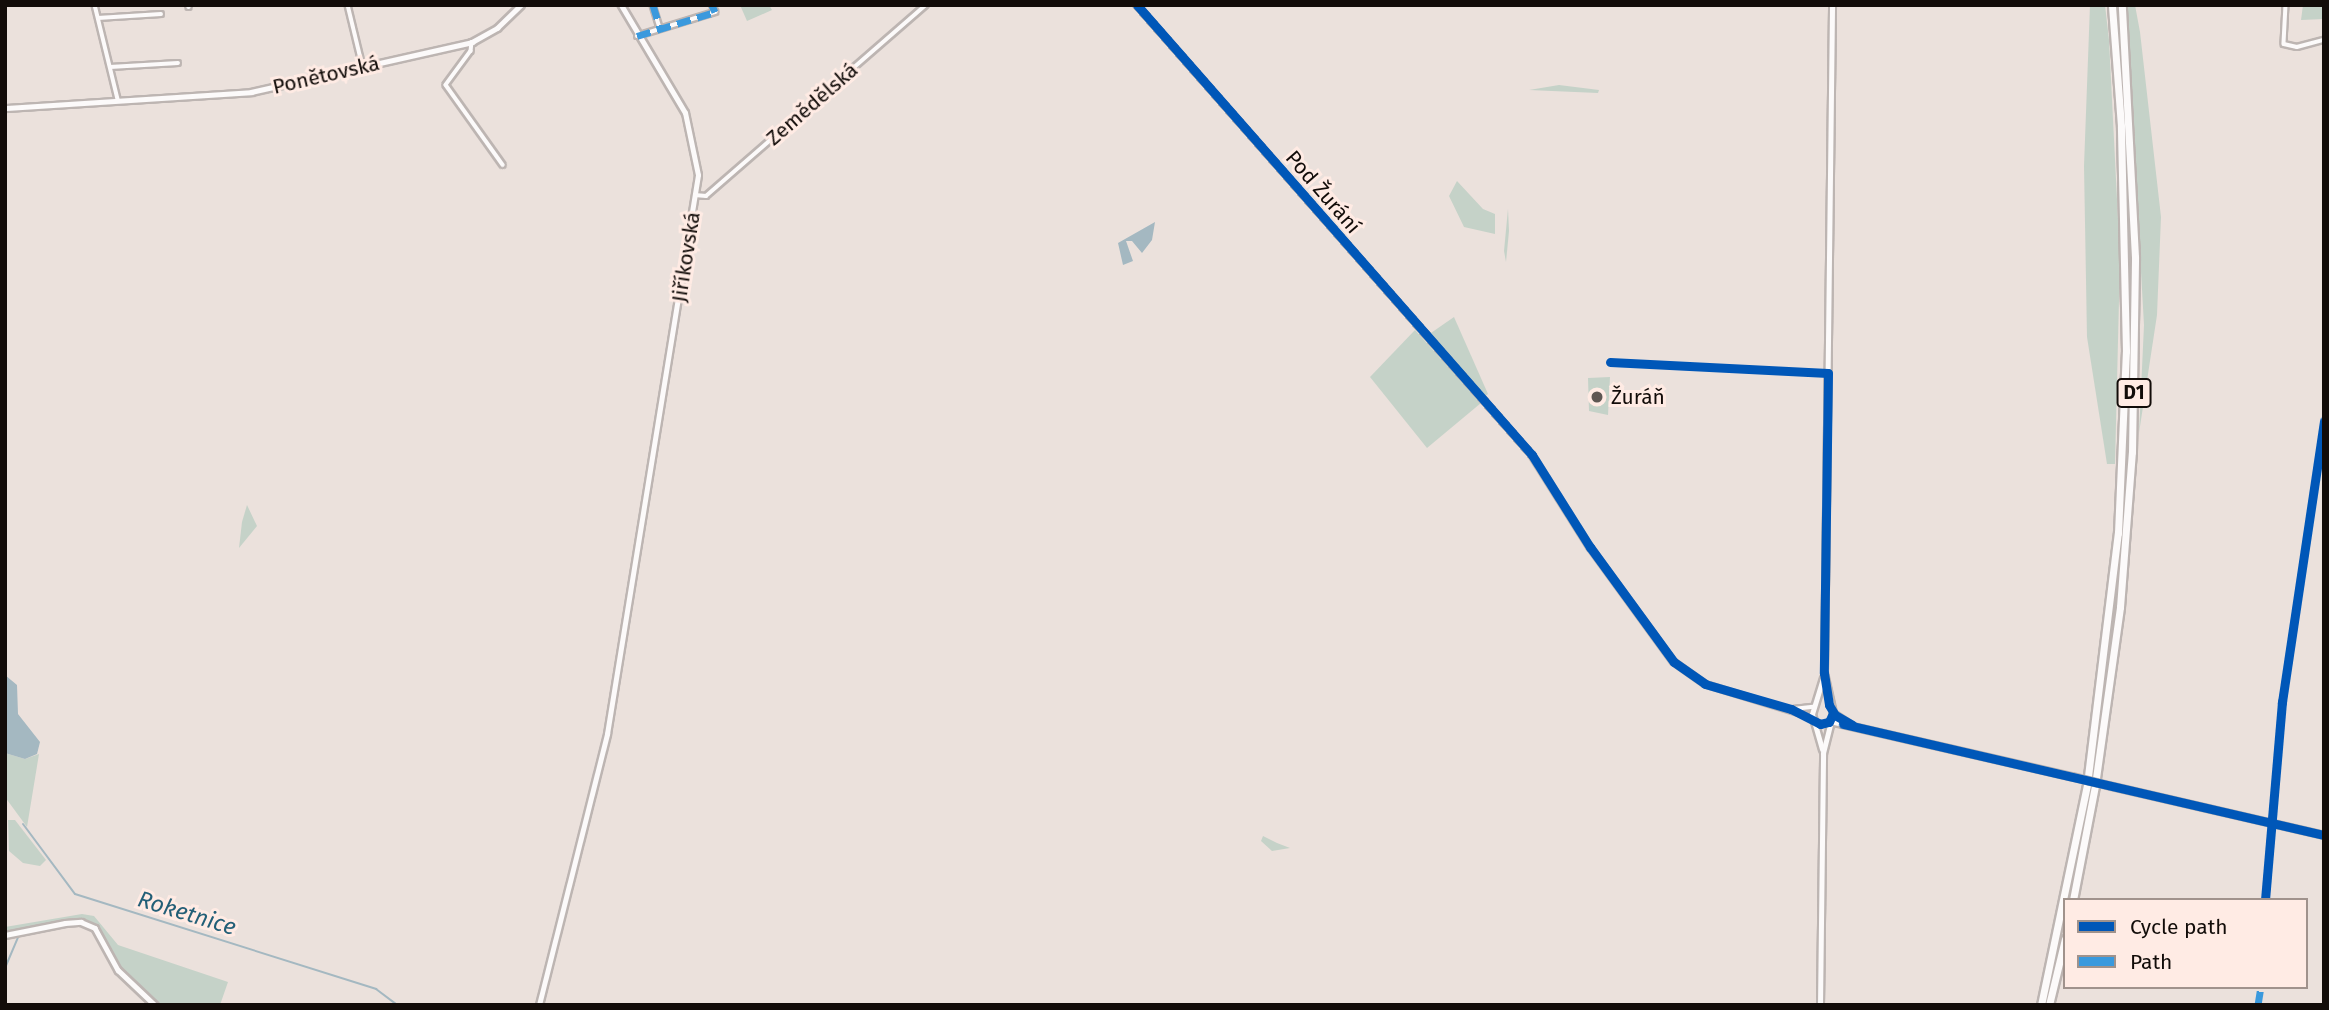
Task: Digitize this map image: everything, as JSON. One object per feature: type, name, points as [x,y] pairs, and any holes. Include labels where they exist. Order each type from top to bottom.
[{"type":"highway","name":"D1","points":[[2064,898],[2091,781],[2117,545],[2126,363],[2127,260],[2112,5]]},
{"type":"highway","name":"D1","points":[[2073,898],[2120,607],[2132,452],[2135,257],[2122,5]]},
{"type":"highway","name":"D1","points":[[2040,1005],[2063,904]]},
{"type":"highway","points":[[2049,1005],[2063,947]]},
{"type":"main road","points":[[1820,1005],[1823,753],[1833,713],[1829,705],[1824,673],[1832,5]]},
{"type":"main road","points":[[1823,753],[1814,720],[1824,673]]},
{"type":"main road","points":[[1815,706],[1829,705]]},
{"type":"main road","points":[[1814,720],[1829,722]]},
{"type":"street","points":[[94,5],[118,99]]},
{"type":"street","points":[[348,5],[363,66]]},
{"type":"street","name":"Ponětovská","points":[[5,108],[118,99],[237,94],[472,42],[497,28],[520,5]]},
{"type":"street","name":"Jiříkovská","points":[[539,1005],[607,734],[698,175],[691,127],[621,5]]},
{"type":"street","points":[[653,5],[660,28]]},
{"type":"street","points":[[637,36],[715,12],[712,5]]},
{"type":"street","name":"Zemědělská","points":[[695,195],[706,196],[926,5]]},
{"type":"street","name":"Pod Žurání","points":[[1136,5],[1532,455],[1590,547],[1674,662],[1705,684],[1791,709],[1814,720]]},
{"type":"street","points":[[2286,5],[2284,44],[2297,47],[2324,40]]},
{"type":"street","points":[[98,18],[161,14]]},
{"type":"street","points":[[472,42],[471,51],[446,85],[503,165]]},
{"type":"street","points":[[110,67],[178,63]]},
{"type":"street","points":[[1791,709],[1815,706]]},
{"type":"street","points":[[1833,713],[1852,725]]},
{"type":"street","points":[[1829,722],[1852,725],[2324,835]]},
{"type":"street","points":[[5,935],[81,922],[95,929],[118,971],[155,1005]]},
{"type":"shaded area","points":[[740,5],[769,5],[772,10],[747,21]]},
{"type":"shaded area","points":[[2090,5],[2105,5],[2109,40],[2120,259],[2115,464],[2107,464],[2087,337],[2084,166]]},
{"type":"shaded area","points":[[2126,5],[2135,5],[2140,32],[2161,217],[2157,315],[2139,433],[2144,325]]},
{"type":"shaded area","points":[[2303,5],[2324,6],[2324,19],[2301,20]]},
{"type":"shaded area","points":[[1559,85],[1599,90],[1598,93],[1529,90]]},
{"type":"shaded area","points":[[1457,181],[1483,209],[1495,214],[1495,234],[1464,227],[1449,196]]},
{"type":"shaded area","points":[[1508,209],[1509,231],[1506,262],[1504,251]]},
{"type":"shaded area","points":[[1454,317],[1488,394],[1483,398],[1428,335]]},
{"type":"shaded area","points":[[1415,330],[1481,403],[1427,448],[1370,377]]},
{"type":"shaded area","points":[[1610,377],[1608,415],[1589,411],[1588,378]]},
{"type":"shaded area","points":[[2324,425],[2291,673],[2285,687],[2316,462]]},
{"type":"shaded area","points":[[247,505],[257,526],[239,548],[242,522]]},
{"type":"shaded area","points":[[5,753],[25,759],[39,754],[27,827],[5,797]]},
{"type":"shaded area","points":[[8,820],[15,820],[46,860],[40,866],[23,863],[9,851]]},
{"type":"shaded area","points":[[1263,836],[1290,848],[1272,851],[1261,841]]},
{"type":"shaded area","points":[[82,914],[94,916],[118,945],[228,982],[220,1005],[159,1005],[121,971],[102,932],[87,922],[72,920],[5,932],[5,927]]},
{"type":"water","points":[[1155,222],[1152,240],[1142,253],[1132,241],[1126,241],[1133,261],[1123,265],[1118,243]]},
{"type":"water","points":[[5,675],[17,685],[18,714],[40,742],[37,754],[25,759],[5,753]]},
{"type":"waterway","name":"Roketnice","points":[[23,824],[75,894],[376,989],[397,1005]]},
{"type":"waterway","points":[[5,968],[19,935]]},
{"type":"marked path","points":[[653,5],[660,28]]},
{"type":"marked path","points":[[637,36],[715,12],[712,5]]},
{"type":"marked path","points":[[2258,1005],[2261,989]]},
{"type":"cycle path","points":[[1137,5],[1532,455],[1590,547],[1674,662],[1705,684],[1791,709],[1820,724],[1829,722],[1833,713]]},
{"type":"cycle path","points":[[1610,362],[1828,373],[1824,673],[1829,705],[1835,715],[1852,725]]},
{"type":"cycle path","points":[[2265,898],[2282,702],[2324,421]]},
{"type":"cycle path","points":[[1843,724],[2324,835]]},
{"type":"place","name":"Žuráň","points":[[1597,397]]}]
